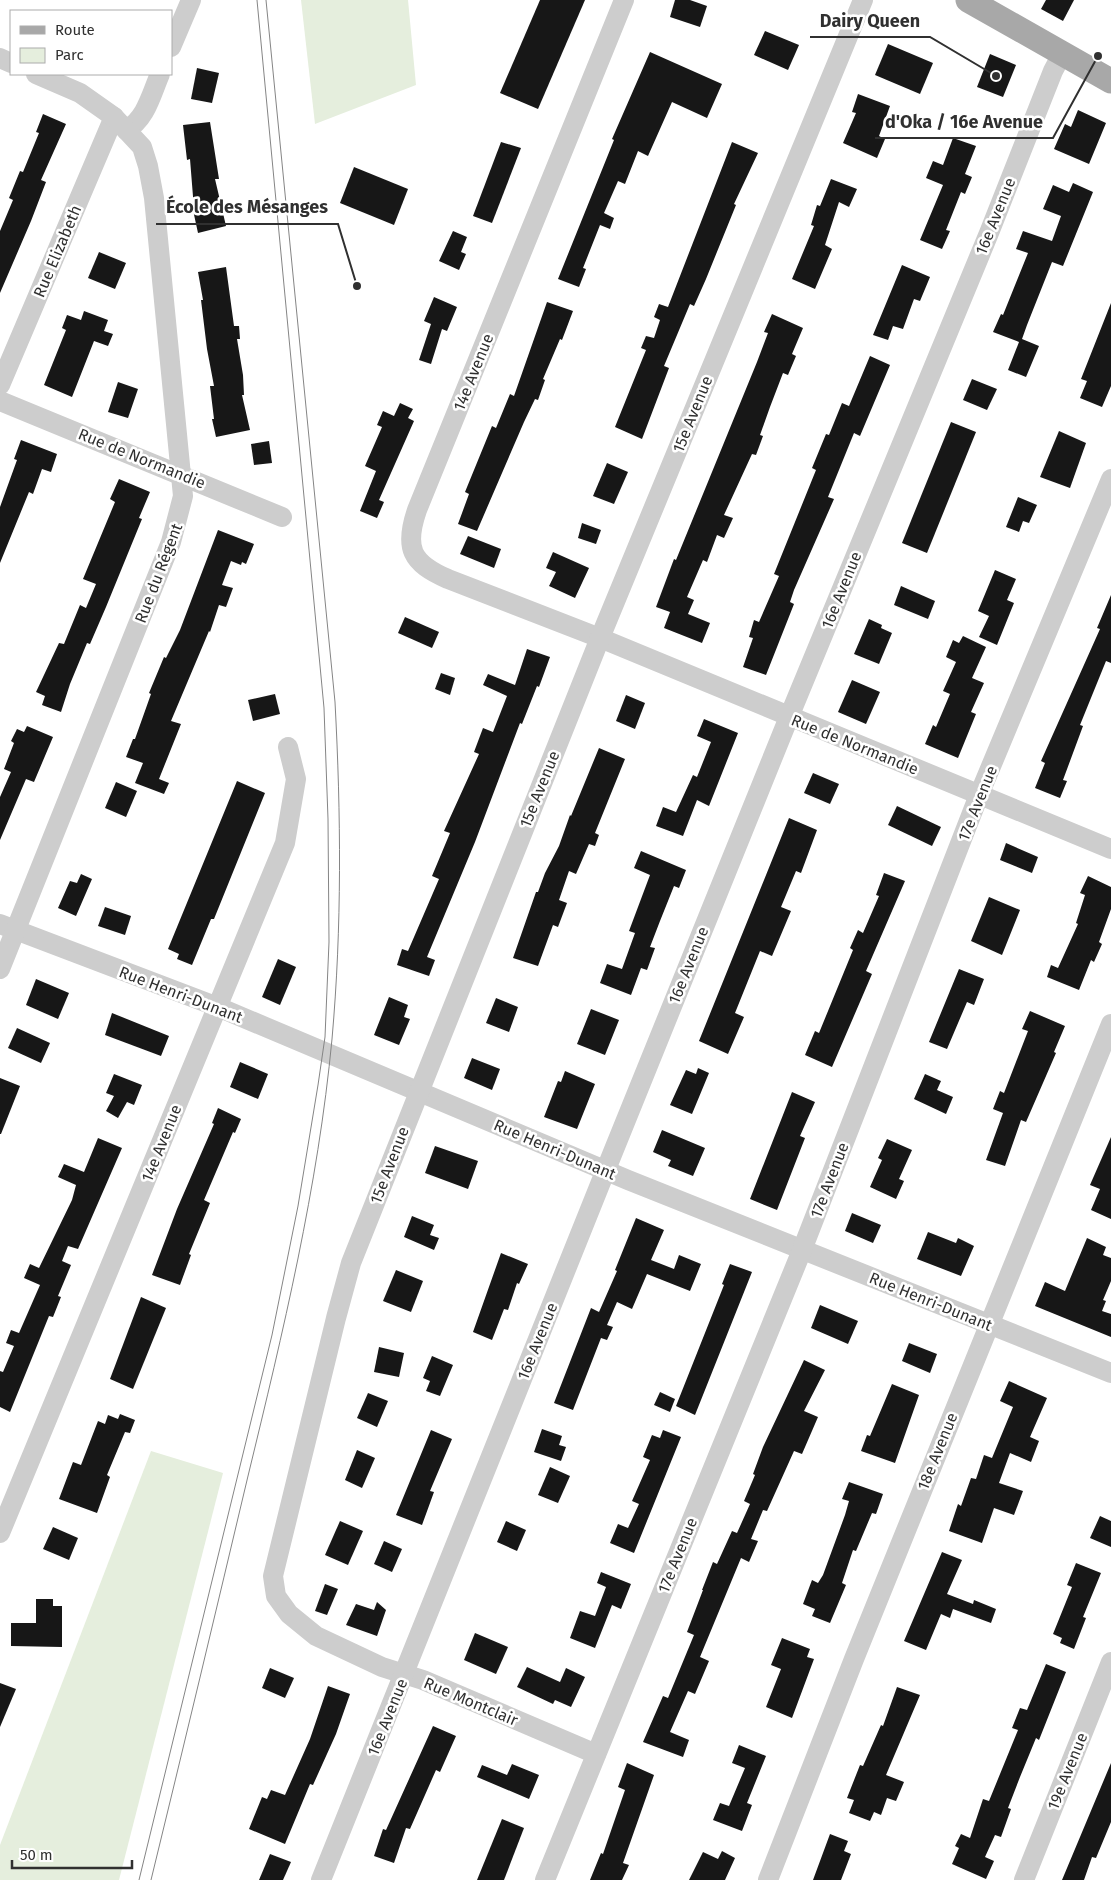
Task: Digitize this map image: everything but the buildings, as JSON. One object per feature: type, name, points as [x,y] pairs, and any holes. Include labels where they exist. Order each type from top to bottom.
[{"type":"main road","points":[[968,0],[1111,81]]},
{"type":"street","points":[[172,45],[191,0]]},
{"type":"street","name":"14e Avenue","points":[[600,638],[434,573],[417,559],[410,538],[417,510],[624,0]]},
{"type":"street","name":"15e Avenue","points":[[276,1596],[273,1576],[351,1263],[600,638],[863,0]]},
{"type":"street","name":"16e Avenue","points":[[321,1880],[789,717],[989,233],[1053,71],[1062,54]]},
{"type":"street","name":"Rue du Régent","points":[[0,969],[8,927],[172,542],[183,496],[179,473],[154,198],[142,147],[120,123],[80,92],[38,75]]},
{"type":"street","points":[[120,123],[137,124],[144,113],[160,75]]},
{"type":"street","name":"Rue Elizabeth","points":[[0,386],[120,123]]},
{"type":"street","name":"Rue de Normandie","points":[[0,401],[179,473],[282,517]]},
{"type":"street","name":"17e Avenue","points":[[545,1880],[802,1250],[979,795],[1111,478]]},
{"type":"street","name":"Rue de Normandie","points":[[600,638],[1111,849]]},
{"type":"street","name":"14e Avenue","points":[[3,1520],[285,843],[296,779],[288,747]]},
{"type":"street","name":"Rue Henri-Dunant","points":[[8,927],[218,1007],[606,1170],[1111,1373]]},
{"type":"street","name":"18e Avenue","points":[[768,1880],[988,1324],[1111,1024]]},
{"type":"street","name":"Rue Montclair","points":[[276,1596],[289,1614],[316,1636],[404,1675],[424,1680],[596,1754]]},
{"type":"street","name":"19e Avenue","points":[[1024,1880],[1111,1662]]},
{"type":"green space","points":[[301,0],[408,0],[416,85],[315,124]]},
{"type":"green space","points":[[151,1451],[223,1473],[119,1880],[0,1880],[0,1845]]},
{"type":"tram line","points":[[139,1880],[272,1335],[298,1206],[325,1037],[329,942],[328,819],[324,708],[257,0]]},
{"type":"tram line","points":[[151,1880],[274,1368],[298,1259],[326,1094],[338,955],[340,871],[335,702],[266,0]]},
{"type":"place","name":"d'Oka / 16e Avenue","points":[[1098,56]]},
{"type":"place","name":"Dairy Queen","points":[[996,76]]},
{"type":"place","name":"École des Mésanges","points":[[357,286]]}]
